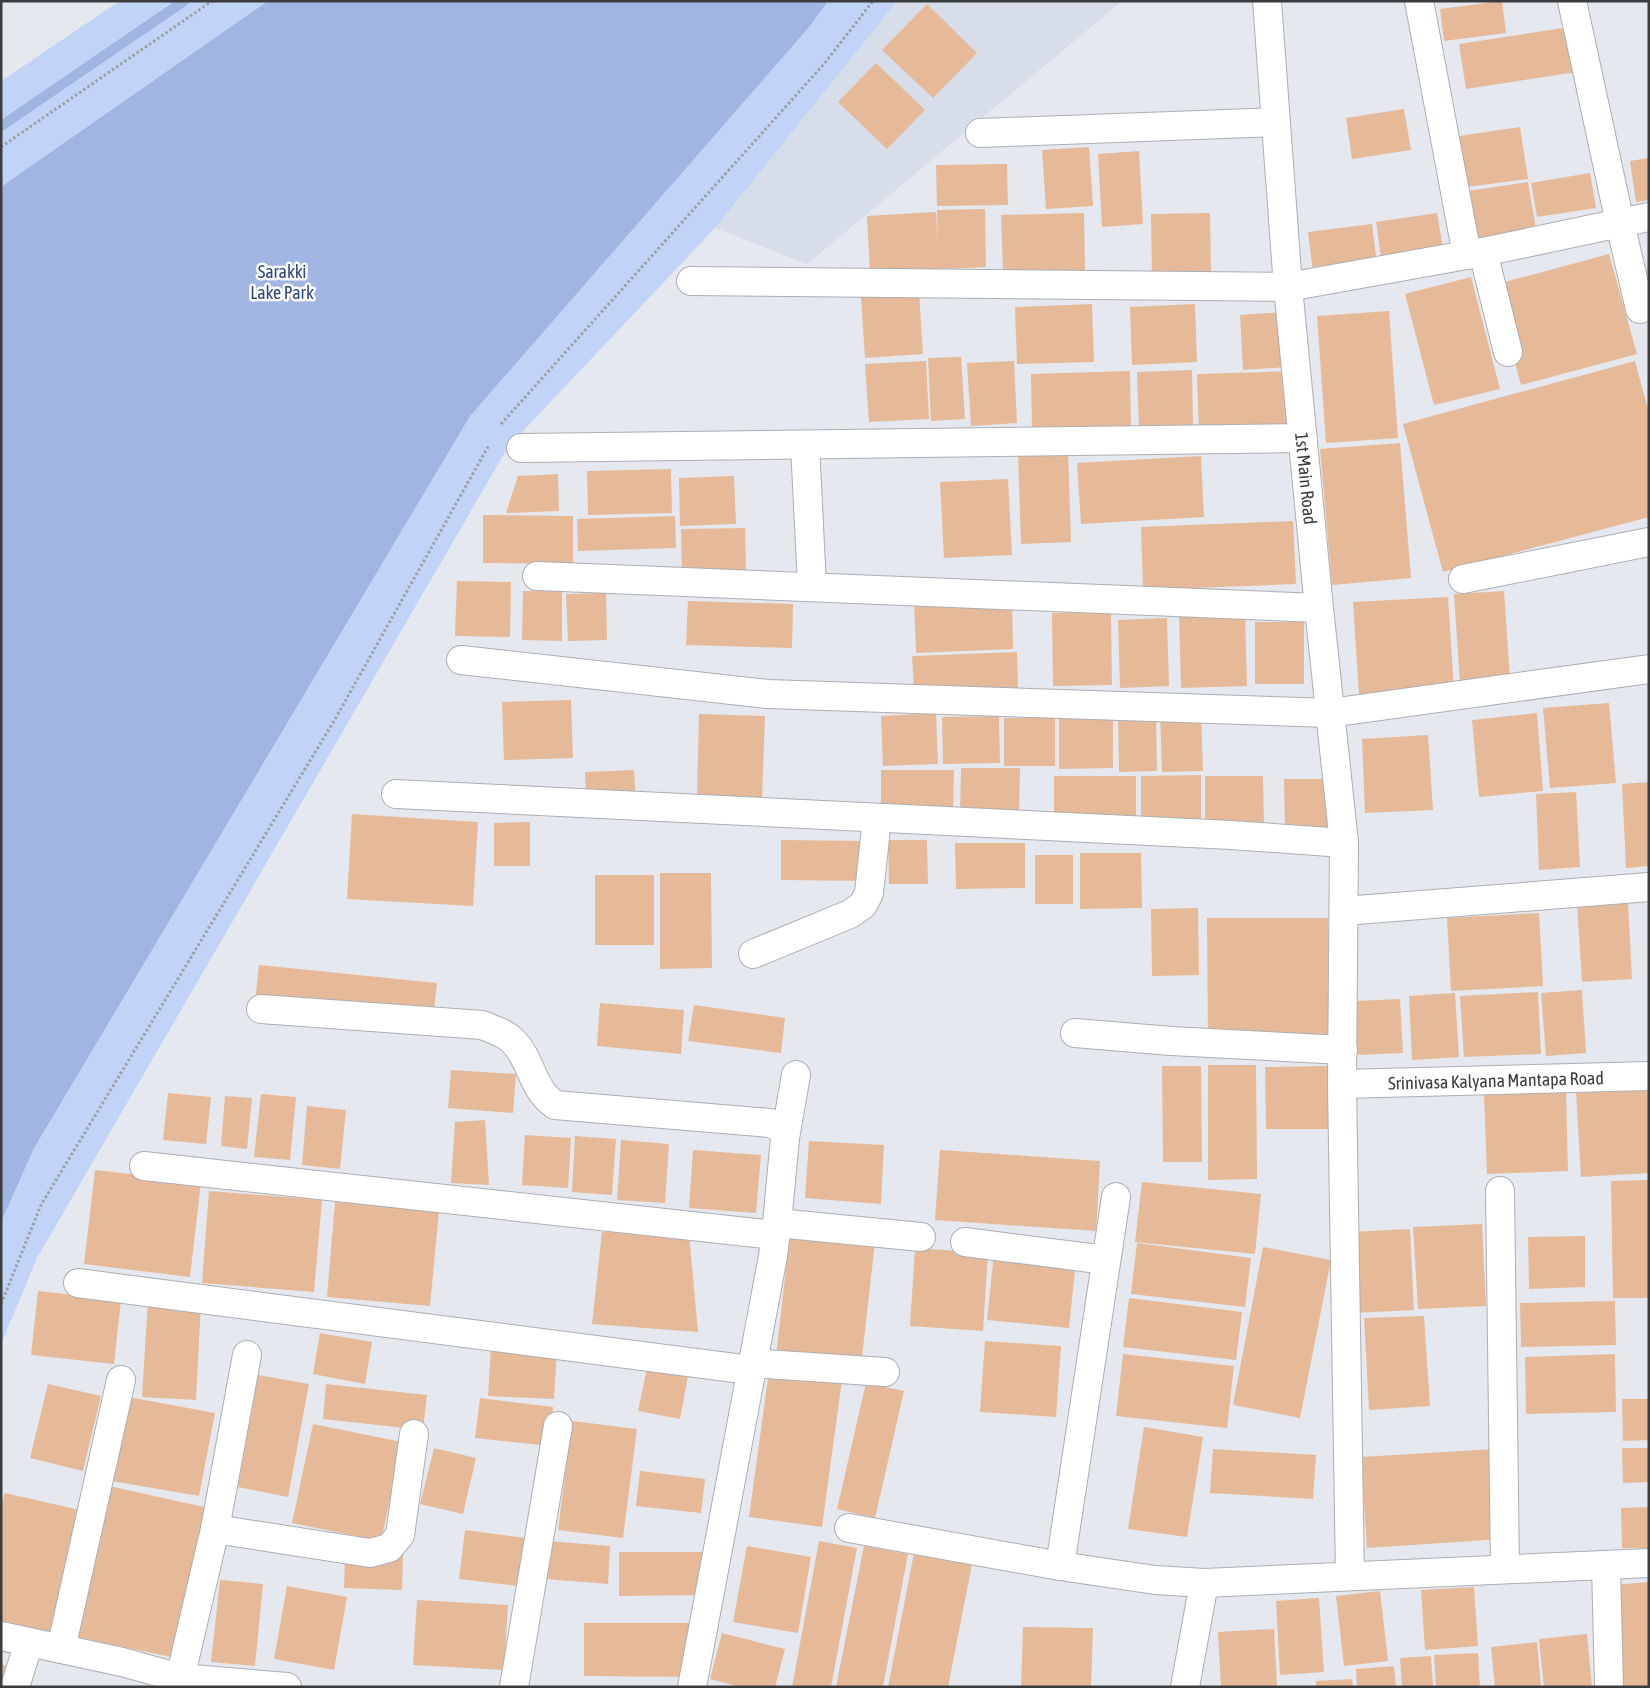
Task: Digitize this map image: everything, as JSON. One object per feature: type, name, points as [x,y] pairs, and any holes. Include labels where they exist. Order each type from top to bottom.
[{"type":"street","name":"1st Main Road","points":[[1267,1],[1288,287],[1344,843],[1342,1084],[1350,1576]]},
{"type":"street","points":[[1419,1],[1475,253],[1508,352]]},
{"type":"street","points":[[1572,1],[1640,308]]},
{"type":"street","points":[[980,133],[1276,122]]},
{"type":"street","points":[[691,281],[1288,287],[1475,253],[1649,217]]},
{"type":"street","points":[[521,448],[1303,438]]},
{"type":"street","points":[[805,445],[812,586]]},
{"type":"street","points":[[1463,579],[1649,542]]},
{"type":"street","points":[[537,576],[1319,608]]},
{"type":"street","points":[[461,660],[768,694],[1330,713],[1649,668]]},
{"type":"street","points":[[396,794],[1221,835],[1344,843]]},
{"type":"street","points":[[752,954],[850,914],[863,905],[870,892],[878,819]]},
{"type":"street","points":[[1344,911],[1649,887]]},
{"type":"street","points":[[261,1009],[482,1025],[500,1032],[512,1040],[518,1047],[541,1093],[555,1105],[770,1123],[782,1128],[785,1138]]},
{"type":"street","points":[[1075,1033],[1171,1041],[1343,1050]]},
{"type":"street","points":[[692,1687],[776,1229],[785,1138],[796,1076]]},
{"type":"street","name":"Srinivasa Kalyana Mantapa Road","points":[[1342,1084],[1649,1076]]},
{"type":"street","points":[[144,1166],[776,1229],[921,1237]]},
{"type":"street","points":[[1500,1191],[1505,1569]]},
{"type":"street","points":[[1060,1566],[1116,1197]]},
{"type":"street","points":[[965,1242],[1106,1260]]},
{"type":"street","points":[[78,1283],[751,1366],[885,1372]]},
{"type":"street","points":[[179,1682],[215,1529],[247,1355]]},
{"type":"street","points":[[60,1649],[121,1380]]},
{"type":"street","points":[[514,1687],[558,1426]]},
{"type":"street","points":[[215,1529],[370,1553],[389,1548],[400,1535],[414,1434]]},
{"type":"street","points":[[849,1528],[1060,1566],[1155,1580],[1204,1583],[1649,1562]]},
{"type":"street","points":[[1606,1565],[1609,1687]]},
{"type":"street","points":[[1186,1687],[1204,1583]]},
{"type":"street","points":[[1,1636],[122,1662],[179,1682],[288,1687]]},
{"type":"street","points":[[15,1687],[29,1642]]},
{"type":"path","points":[[1,147],[212,1]]},
{"type":"path","points":[[498,428],[503,420],[824,64],[873,1]]},
{"type":"path","points":[[1,1304],[41,1206],[334,721],[493,437]]},
{"type":"shaded area","name":"Sarakki Lake Park","points":[[268,1],[828,1],[809,27],[470,416],[34,1148],[1,1222],[1,187]]},
{"type":"shaded area","points":[[897,1],[1122,1],[807,264],[715,228]]},
{"type":"green space","name":"Sarakki Lake Park","points":[[120,1],[897,1],[715,228],[508,447],[37,1258],[1,1344],[1,81]]},
{"type":"building","points":[[1502,1],[1506,33],[1444,41],[1440,9]]},
{"type":"building","points":[[927,4],[977,53],[933,98],[882,50]]},
{"type":"building","points":[[1570,27],[1577,72],[1466,89],[1459,44]]},
{"type":"building","points":[[876,63],[925,110],[887,149],[838,102]]},
{"type":"building","points":[[1404,109],[1411,150],[1352,159],[1346,118]]},
{"type":"building","points":[[1520,127],[1528,179],[1467,187],[1459,136]]},
{"type":"building","points":[[1089,147],[1093,206],[1046,209],[1042,150]]},
{"type":"building","points":[[1139,151],[1143,224],[1102,227],[1098,154]]},
{"type":"building","points":[[1649,158],[1649,200],[1636,202],[1630,161]]},
{"type":"building","points":[[1007,164],[1008,205],[937,206],[936,165]]},
{"type":"building","points":[[1590,173],[1596,208],[1537,217],[1531,183]]},
{"type":"building","points":[[1528,182],[1536,229],[1470,239],[1462,192]]},
{"type":"building","points":[[985,209],[986,267],[870,275],[867,216],[936,212],[938,246],[937,210]]},
{"type":"building","points":[[1084,213],[1085,270],[1003,271],[1001,215]]},
{"type":"building","points":[[1210,213],[1211,276],[1152,277],[1151,214]]},
{"type":"building","points":[[1437,213],[1444,254],[1382,264],[1376,222]]},
{"type":"building","points":[[1372,224],[1377,264],[1313,272],[1308,232]]},
{"type":"building","points":[[1609,254],[1637,354],[1521,385],[1494,285]]},
{"type":"building","points":[[1471,277],[1500,389],[1434,405],[1405,294]]},
{"type":"building","points":[[919,292],[923,354],[865,358],[861,297]]},
{"type":"building","points":[[1092,304],[1094,362],[1017,364],[1015,307]]},
{"type":"building","points":[[1195,304],[1197,362],[1132,365],[1130,307]]},
{"type":"building","points":[[1389,311],[1398,438],[1326,443],[1317,316]]},
{"type":"building","points":[[1284,312],[1287,367],[1243,370],[1240,315]]},
{"type":"building","points":[[961,357],[965,419],[931,421],[928,358]]},
{"type":"building","points":[[926,361],[929,419],[869,422],[865,364]]},
{"type":"building","points":[[1014,361],[1017,423],[971,426],[967,363]]},
{"type":"building","points":[[1635,361],[1649,413],[1649,517],[1443,572],[1403,424]]},
{"type":"building","points":[[1192,370],[1193,426],[1139,428],[1137,372]]},
{"type":"building","points":[[1130,371],[1131,426],[1032,429],[1031,374]]},
{"type":"building","points":[[1292,371],[1294,433],[1199,436],[1197,374]]},
{"type":"building","points":[[1400,443],[1411,578],[1332,585],[1320,449]]},
{"type":"building","points":[[1068,451],[1071,542],[1021,544],[1018,453]]},
{"type":"building","points":[[1201,456],[1204,517],[1081,524],[1077,463]]},
{"type":"building","points":[[671,469],[672,513],[588,515],[587,471]]},
{"type":"building","points":[[558,474],[559,511],[506,513],[518,476]]},
{"type":"building","points":[[734,476],[736,524],[680,526],[679,478]]},
{"type":"building","points":[[1008,479],[1012,555],[944,558],[940,482]]},
{"type":"building","points":[[483,515],[573,516],[573,564],[483,563]]},
{"type":"building","points":[[675,516],[676,548],[578,551],[577,519]]},
{"type":"building","points":[[1293,521],[1296,584],[1143,590],[1141,527]]},
{"type":"building","points":[[745,528],[746,572],[682,573],[681,529]]},
{"type":"building","points":[[457,581],[511,582],[510,637],[455,636]]},
{"type":"building","points":[[523,591],[562,591],[562,641],[522,640]]},
{"type":"building","points":[[1504,591],[1510,679],[1460,683],[1454,594]]},
{"type":"building","points":[[606,593],[607,640],[568,641],[566,594]]},
{"type":"building","points":[[1012,597],[1013,649],[916,653],[914,601]]},
{"type":"building","points":[[1448,597],[1454,689],[1359,695],[1353,602]]},
{"type":"building","points":[[688,601],[793,604],[792,648],[686,645]]},
{"type":"building","points":[[1111,612],[1112,685],[1053,686],[1052,613]]},
{"type":"building","points":[[1245,612],[1247,686],[1181,688],[1179,615]]},
{"type":"building","points":[[1167,618],[1169,686],[1120,688],[1118,620]]},
{"type":"building","points":[[1255,622],[1304,622],[1304,684],[1255,684]]},
{"type":"building","points":[[1017,652],[1018,688],[914,691],[912,656]]},
{"type":"building","points":[[571,700],[573,758],[504,760],[502,702]]},
{"type":"building","points":[[1609,703],[1616,783],[1550,788],[1543,708]]},
{"type":"building","points":[[936,713],[938,764],[883,766],[881,716]]},
{"type":"building","points":[[1201,713],[1203,771],[1162,772],[1160,714]]},
{"type":"building","points":[[1537,713],[1543,791],[1479,797],[1472,720]]},
{"type":"building","points":[[699,714],[765,716],[762,798],[697,796]]},
{"type":"building","points":[[1156,715],[1157,771],[1119,772],[1118,716]]},
{"type":"building","points":[[999,716],[1000,763],[943,764],[942,717]]},
{"type":"building","points":[[1113,717],[1113,768],[1059,769],[1059,718]]},
{"type":"building","points":[[1004,718],[1055,718],[1055,766],[1004,766]]},
{"type":"building","points":[[1428,735],[1433,810],[1365,813],[1362,739]]},
{"type":"building","points":[[961,768],[1020,768],[1019,814],[960,813]]},
{"type":"building","points":[[634,770],[636,801],[586,803],[585,772]]},
{"type":"building","points":[[881,770],[954,770],[953,814],[881,814]]},
{"type":"building","points":[[1201,775],[1201,823],[1141,823],[1141,776]]},
{"type":"building","points":[[1054,776],[1136,776],[1136,820],[1054,820]]},
{"type":"building","points":[[1205,776],[1263,776],[1264,824],[1205,824]]},
{"type":"building","points":[[1284,779],[1327,779],[1327,828],[1285,828]]},
{"type":"building","points":[[1649,782],[1649,866],[1626,868],[1622,784]]},
{"type":"building","points":[[1576,792],[1580,867],[1539,870],[1536,794]]},
{"type":"building","points":[[352,814],[478,822],[473,906],[347,899]]},
{"type":"building","points":[[530,822],[530,866],[494,866],[494,823]]},
{"type":"building","points":[[781,840],[868,841],[868,881],[781,880]]},
{"type":"building","points":[[888,840],[927,840],[928,884],[889,884]]},
{"type":"building","points":[[955,843],[1025,843],[1025,888],[956,889]]},
{"type":"building","points":[[1080,853],[1141,853],[1142,908],[1080,909]]},
{"type":"building","points":[[1035,855],[1073,855],[1073,904],[1035,904]]},
{"type":"building","points":[[660,873],[711,873],[712,968],[660,969]]},
{"type":"building","points":[[595,875],[654,875],[654,945],[595,945]]},
{"type":"building","points":[[1628,902],[1632,979],[1582,982],[1577,904]]},
{"type":"building","points":[[1198,908],[1199,975],[1152,976],[1151,909]]},
{"type":"building","points":[[1539,913],[1543,986],[1451,991],[1447,918]]},
{"type":"building","points":[[1207,918],[1328,918],[1328,1035],[1208,1036]]},
{"type":"building","points":[[259,965],[437,983],[433,1020],[255,1003]]},
{"type":"building","points":[[1582,990],[1586,1053],[1546,1056],[1541,993]]},
{"type":"building","points":[[1538,992],[1541,1054],[1464,1057],[1460,996]]},
{"type":"building","points":[[1455,993],[1459,1057],[1412,1060],[1409,996]]},
{"type":"building","points":[[1400,999],[1403,1053],[1358,1055],[1355,1001]]},
{"type":"building","points":[[600,1003],[684,1010],[681,1054],[597,1046]]},
{"type":"building","points":[[694,1005],[785,1018],[781,1053],[688,1041]]},
{"type":"building","points":[[1208,1065],[1256,1065],[1257,1179],[1208,1180]]},
{"type":"building","points":[[1162,1066],[1201,1066],[1202,1162],[1163,1162]]},
{"type":"building","points":[[1328,1066],[1329,1129],[1266,1129],[1265,1067]]},
{"type":"building","points":[[451,1070],[516,1074],[513,1113],[448,1108]]},
{"type":"building","points":[[1649,1088],[1649,1173],[1581,1177],[1576,1093]]},
{"type":"building","points":[[1566,1092],[1568,1171],[1487,1174],[1484,1094]]},
{"type":"building","points":[[168,1093],[211,1097],[206,1144],[163,1140]]},
{"type":"building","points":[[261,1094],[296,1097],[290,1160],[254,1157]]},
{"type":"building","points":[[225,1096],[252,1098],[247,1149],[221,1146]]},
{"type":"building","points":[[307,1106],[346,1110],[340,1169],[302,1165]]},
{"type":"building","points":[[485,1120],[489,1185],[451,1183],[455,1122]]},
{"type":"building","points":[[525,1135],[571,1138],[568,1188],[522,1185]]},
{"type":"building","points":[[575,1136],[616,1139],[612,1195],[572,1192]]},
{"type":"building","points":[[621,1140],[669,1144],[665,1203],[617,1200]]},
{"type":"building","points":[[809,1141],[884,1145],[881,1204],[805,1198]]},
{"type":"building","points":[[693,1150],[761,1155],[756,1213],[689,1208]]},
{"type":"building","points":[[940,1150],[1100,1161],[1096,1231],[935,1220]]},
{"type":"building","points":[[95,1170],[201,1182],[190,1277],[84,1264]]},
{"type":"building","points":[[1649,1180],[1649,1298],[1613,1298],[1611,1181]]},
{"type":"building","points":[[1142,1182],[1261,1194],[1255,1254],[1135,1242]]},
{"type":"building","points":[[209,1191],[322,1200],[314,1292],[202,1283]]},
{"type":"building","points":[[335,1202],[439,1211],[430,1306],[327,1297]]},
{"type":"building","points":[[1482,1224],[1486,1306],[1418,1309],[1413,1227]]},
{"type":"building","points":[[1410,1229],[1414,1310],[1354,1313],[1350,1232]]},
{"type":"building","points":[[602,1232],[689,1233],[698,1332],[592,1324]]},
{"type":"building","points":[[790,1234],[875,1242],[861,1366],[776,1356]]},
{"type":"building","points":[[1585,1236],[1585,1287],[1529,1289],[1528,1237]]},
{"type":"building","points":[[1137,1243],[1251,1258],[1245,1307],[1131,1294]]},
{"type":"building","points":[[1263,1247],[1331,1260],[1300,1418],[1233,1405]]},
{"type":"building","points":[[915,1248],[988,1253],[983,1331],[910,1326]]},
{"type":"building","points":[[994,1253],[1076,1261],[1069,1328],[987,1320]]},
{"type":"building","points":[[38,1291],[121,1300],[114,1364],[31,1355]]},
{"type":"building","points":[[1129,1298],[1242,1312],[1236,1360],[1123,1347]]},
{"type":"building","points":[[148,1300],[201,1303],[196,1400],[142,1397]]},
{"type":"building","points":[[1615,1301],[1616,1345],[1521,1347],[1520,1303]]},
{"type":"building","points":[[1424,1316],[1430,1406],[1369,1410],[1364,1318]]},
{"type":"building","points":[[320,1333],[372,1342],[365,1384],[313,1374]]},
{"type":"building","points":[[985,1341],[1061,1346],[1056,1417],[980,1412]]},
{"type":"building","points":[[491,1346],[557,1350],[554,1399],[488,1396]]},
{"type":"building","points":[[1123,1354],[1234,1366],[1227,1428],[1116,1416]]},
{"type":"building","points":[[1615,1354],[1616,1412],[1526,1414],[1525,1357]]},
{"type":"building","points":[[647,1368],[688,1376],[680,1419],[638,1411]]},
{"type":"building","points":[[769,1371],[842,1380],[822,1527],[749,1517]]},
{"type":"building","points":[[258,1375],[309,1384],[288,1497],[238,1487]]},
{"type":"building","points":[[866,1383],[904,1391],[875,1518],[837,1509]]},
{"type":"building","points":[[48,1384],[101,1396],[83,1471],[30,1458]]},
{"type":"building","points":[[326,1384],[427,1395],[423,1430],[323,1419]]},
{"type":"building","points":[[128,1397],[215,1413],[199,1496],[112,1481]]},
{"type":"building","points":[[480,1398],[553,1407],[549,1446],[475,1438]]},
{"type":"building","points":[[1622,1399],[1649,1399],[1649,1440],[1623,1441]]},
{"type":"building","points":[[572,1421],[637,1429],[623,1538],[558,1530]]},
{"type":"building","points":[[313,1424],[402,1442],[381,1541],[292,1523]]},
{"type":"building","points":[[1144,1427],[1203,1437],[1187,1537],[1128,1529]]},
{"type":"building","points":[[434,1448],[476,1458],[463,1514],[420,1504]]},
{"type":"building","points":[[1622,1448],[1649,1448],[1649,1482],[1623,1483]]},
{"type":"building","points":[[1213,1449],[1316,1455],[1313,1499],[1210,1493]]},
{"type":"building","points":[[1495,1449],[1501,1539],[1367,1548],[1361,1457]]},
{"type":"building","points":[[640,1471],[705,1479],[701,1513],[636,1506]]},
{"type":"building","points":[[109,1486],[213,1509],[180,1659],[76,1637]]},
{"type":"building","points":[[5,1493],[80,1510],[52,1634],[1,1622],[1,1508]]},
{"type":"building","points":[[1649,1507],[1649,1548],[1622,1548],[1621,1508]]},
{"type":"building","points":[[465,1530],[525,1538],[518,1586],[459,1579]]},
{"type":"building","points":[[548,1541],[610,1546],[608,1584],[546,1579]]},
{"type":"building","points":[[819,1541],[857,1548],[831,1687],[792,1687]]},
{"type":"building","points":[[747,1546],[811,1557],[798,1633],[733,1622]]},
{"type":"building","points":[[864,1546],[908,1554],[883,1687],[836,1687]]},
{"type":"building","points":[[915,1548],[973,1559],[948,1687],[888,1687]]},
{"type":"building","points":[[619,1552],[702,1552],[702,1595],[619,1596]]},
{"type":"building","points":[[345,1553],[403,1554],[402,1590],[344,1588]]},
{"type":"building","points":[[220,1580],[263,1584],[255,1666],[211,1662]]},
{"type":"building","points":[[1649,1582],[1649,1687],[1619,1687],[1612,1585]]},
{"type":"building","points":[[287,1586],[347,1597],[334,1670],[274,1659]]},
{"type":"building","points":[[1474,1587],[1478,1646],[1425,1650],[1421,1590]]},
{"type":"building","points":[[1380,1591],[1388,1661],[1344,1666],[1336,1596]]},
{"type":"building","points":[[1319,1598],[1324,1672],[1280,1675],[1276,1601]]},
{"type":"building","points":[[417,1600],[508,1605],[504,1670],[413,1665]]},
{"type":"building","points":[[584,1623],[692,1623],[692,1677],[584,1676]]},
{"type":"building","points":[[1023,1627],[1093,1628],[1091,1687],[1021,1687]]},
{"type":"building","points":[[1274,1629],[1277,1687],[1221,1687],[1218,1632]]},
{"type":"building","points":[[722,1633],[785,1649],[775,1687],[741,1687],[710,1679]]},
{"type":"building","points":[[1587,1634],[1592,1687],[1544,1687],[1539,1639]]},
{"type":"building","points":[[1537,1642],[1541,1687],[1495,1687],[1491,1647]]},
{"type":"building","points":[[1478,1653],[1480,1687],[1436,1687],[1434,1655]]},
{"type":"building","points":[[1431,1656],[1433,1687],[1402,1687],[1400,1658]]},
{"type":"building","points":[[1,1664],[7,1666],[2,1684],[1,1684]]},
{"type":"building","points":[[1394,1666],[1396,1687],[1357,1687],[1356,1669]]},
{"type":"building","points":[[1352,1679],[1353,1687],[1316,1687],[1316,1681]]},
{"type":"waterway","points":[[1,126],[184,1]]}]
